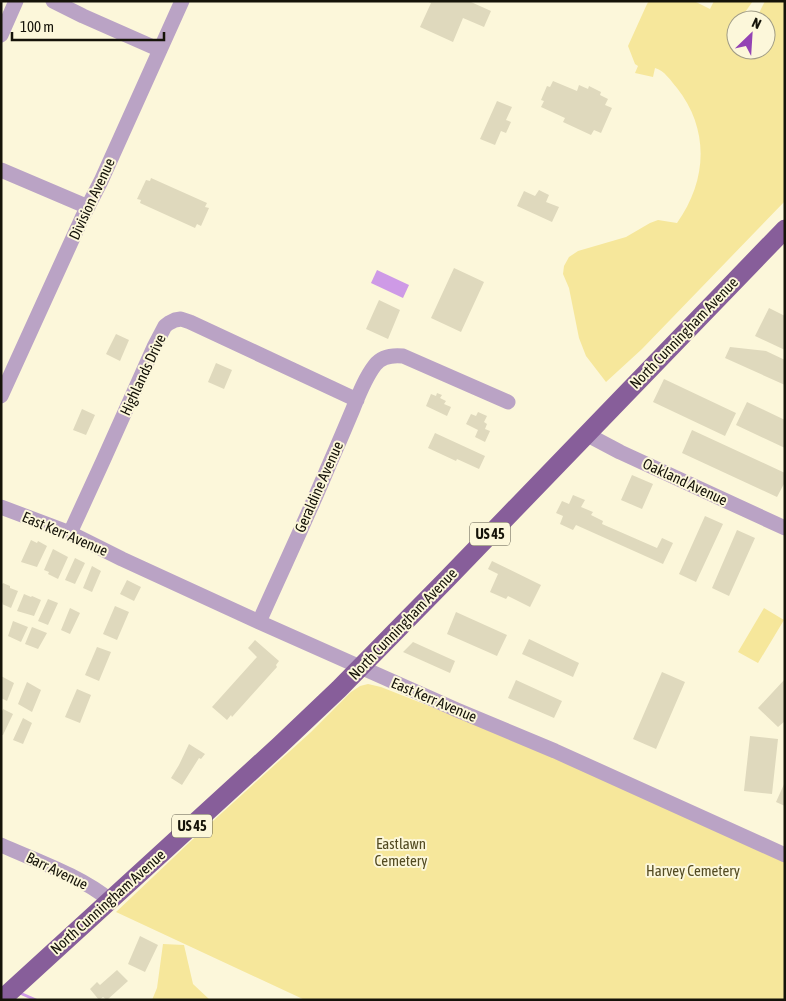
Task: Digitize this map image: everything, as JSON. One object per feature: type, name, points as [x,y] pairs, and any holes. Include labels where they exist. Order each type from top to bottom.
[{"type":"main road","name":"North Cunningham Avenue","points":[[2,1000],[280,745],[360,668],[785,229]]},
{"type":"street","points":[[1,35],[16,1]]},
{"type":"street","points":[[53,1],[160,50]]},
{"type":"street","name":"Division Avenue","points":[[1,396],[182,1]]},
{"type":"street","points":[[1,170],[88,207]]},
{"type":"street","name":"Highlands Drive","points":[[70,534],[154,347],[165,326],[175,320],[181,319],[190,322],[357,400]]},
{"type":"street","name":"Geraldine Avenue","points":[[259,622],[328,469],[364,383],[375,364],[393,355],[403,356],[508,402]]},
{"type":"street","name":"Oakland Avenue","points":[[586,434],[620,452],[785,528]]},
{"type":"street","name":"East Kerr Avenue","points":[[1,507],[70,534],[360,668],[554,751],[785,855]]},
{"type":"street","name":"Barr Avenue","points":[[1,845],[85,883],[111,900]]},
{"type":"green space","points":[[649,1],[694,1],[710,9],[714,1],[753,1],[747,10],[726,10],[726,60],[776,60],[776,10],[760,10],[765,1],[785,1],[785,201],[642,349],[606,382],[586,356],[579,338],[569,288],[563,274],[564,266],[569,257],[578,251],[626,237],[650,223],[658,220],[677,223],[687,207],[694,190],[701,156],[695,121],[688,104],[670,79],[658,69],[655,68],[653,77],[635,73],[638,66],[635,64],[628,46]]},
{"type":"green space","points":[[764,608],[784,620],[758,663],[738,652]]},
{"type":"green space","name":"Eastlawn Cemetery","points":[[368,684],[381,687],[457,717],[785,855],[785,1000],[305,1000],[116,912],[311,732],[351,692],[360,686]]},
{"type":"green space","points":[[163,944],[184,945],[193,984],[210,1000],[152,1000],[157,988]]},
{"type":"shaded area","points":[[377,270],[409,285],[403,298],[371,283]]},
{"type":"building","points":[[426,1],[471,1],[491,11],[484,27],[463,18],[453,42],[420,27],[431,3]]},
{"type":"building","points":[[553,81],[577,91],[579,85],[588,89],[589,86],[601,92],[600,95],[608,99],[605,105],[612,108],[601,133],[594,130],[591,135],[563,122],[565,118],[541,107],[544,101],[541,100],[547,86],[550,87]]},
{"type":"building","points":[[497,101],[512,107],[506,120],[511,122],[506,133],[501,131],[495,145],[480,139]]},
{"type":"building","points":[[151,178],[207,203],[205,207],[209,208],[201,226],[197,224],[195,228],[140,203],[141,200],[137,199],[146,180],[150,181]]},
{"type":"building","points":[[539,190],[549,195],[546,202],[559,207],[552,222],[517,206],[524,191],[535,196]]},
{"type":"building","points":[[454,268],[484,282],[461,332],[431,318]]},
{"type":"building","points":[[379,300],[400,310],[388,339],[366,329]]},
{"type":"building","points":[[769,308],[785,316],[785,350],[755,336]]},
{"type":"building","points":[[116,334],[129,340],[120,361],[106,354]]},
{"type":"building","points":[[730,347],[766,351],[785,360],[785,385],[725,358]]},
{"type":"building","points":[[216,363],[232,370],[224,389],[208,382]]},
{"type":"building","points":[[664,379],[736,413],[725,436],[653,402]]},
{"type":"building","points":[[437,393],[442,395],[440,398],[446,401],[444,404],[451,407],[447,416],[426,406],[431,394],[436,396]]},
{"type":"building","points":[[747,402],[785,420],[785,448],[736,425]]},
{"type":"building","points":[[82,409],[95,415],[86,435],[73,430]]},
{"type":"building","points":[[478,412],[487,416],[484,422],[487,424],[485,429],[490,431],[485,442],[475,437],[478,430],[466,424],[471,414],[476,416]]},
{"type":"building","points":[[692,430],[785,473],[785,482],[777,497],[682,453]]},
{"type":"building","points":[[435,433],[485,456],[479,469],[428,448]]},
{"type":"building","points":[[632,475],[653,484],[642,509],[621,500]]},
{"type":"building","points":[[573,495],[585,500],[581,507],[593,512],[591,515],[603,521],[602,524],[657,548],[662,538],[673,543],[663,564],[576,525],[573,530],[560,524],[563,516],[556,513],[562,501],[569,504]]},
{"type":"building","points":[[705,516],[723,524],[696,582],[679,574]]},
{"type":"building","points":[[737,530],[755,538],[729,596],[712,588]]},
{"type":"building","points":[[31,540],[37,543],[38,541],[47,546],[37,567],[21,562]]},
{"type":"building","points":[[53,549],[68,557],[58,579],[44,570]]},
{"type":"building","points":[[75,558],[85,563],[75,584],[65,580]]},
{"type":"building","points":[[492,561],[541,585],[530,607],[508,596],[506,599],[490,592],[498,574],[488,569]]},
{"type":"building","points":[[92,566],[101,571],[92,592],[83,588]]},
{"type":"building","points":[[127,580],[141,587],[134,601],[120,594]]},
{"type":"building","points":[[3,583],[18,591],[11,608],[1,602],[1,586]]},
{"type":"building","points":[[24,594],[41,600],[34,616],[17,611]]},
{"type":"building","points":[[48,599],[58,603],[48,625],[38,621]]},
{"type":"building","points":[[115,606],[129,612],[117,640],[103,634]]},
{"type":"building","points":[[70,608],[80,613],[70,634],[61,630]]},
{"type":"building","points":[[456,612],[507,635],[497,656],[447,634]]},
{"type":"building","points":[[13,621],[28,627],[21,642],[8,636]]},
{"type":"building","points":[[32,627],[47,633],[38,649],[25,644]]},
{"type":"building","points":[[529,639],[579,663],[573,677],[522,654]]},
{"type":"building","points":[[255,640],[279,661],[276,665],[277,667],[232,717],[231,715],[227,720],[212,707],[257,657],[248,648]]},
{"type":"building","points":[[413,642],[455,661],[450,673],[403,652]]},
{"type":"building","points":[[97,647],[111,652],[99,681],[85,675]]},
{"type":"building","points":[[662,672],[685,682],[656,749],[633,739]]},
{"type":"building","points":[[1,676],[14,683],[7,701],[1,698]]},
{"type":"building","points":[[785,679],[785,721],[778,727],[758,708]]},
{"type":"building","points":[[516,680],[562,701],[554,718],[508,698]]},
{"type":"building","points":[[27,682],[41,690],[32,712],[18,704]]},
{"type":"building","points":[[77,689],[91,695],[80,723],[65,717]]},
{"type":"building","points":[[3,709],[13,714],[3,735],[1,735],[1,713]]},
{"type":"building","points":[[23,718],[32,723],[23,744],[13,740]]},
{"type":"building","points":[[750,736],[778,739],[772,794],[744,791]]},
{"type":"building","points":[[189,744],[205,754],[201,759],[199,758],[182,785],[171,778]]},
{"type":"building","points":[[785,782],[785,806],[776,802]]},
{"type":"building","points":[[140,936],[158,945],[145,972],[128,964]]},
{"type":"building","points":[[117,970],[128,981],[107,1000],[103,997],[99,1000],[90,989],[97,982],[100,985]]},
{"type":"waterway","points":[[20,993],[36,1000]]},
{"type":"park label","name":"Harvey Cemetery","points":[[693,871]]}]
